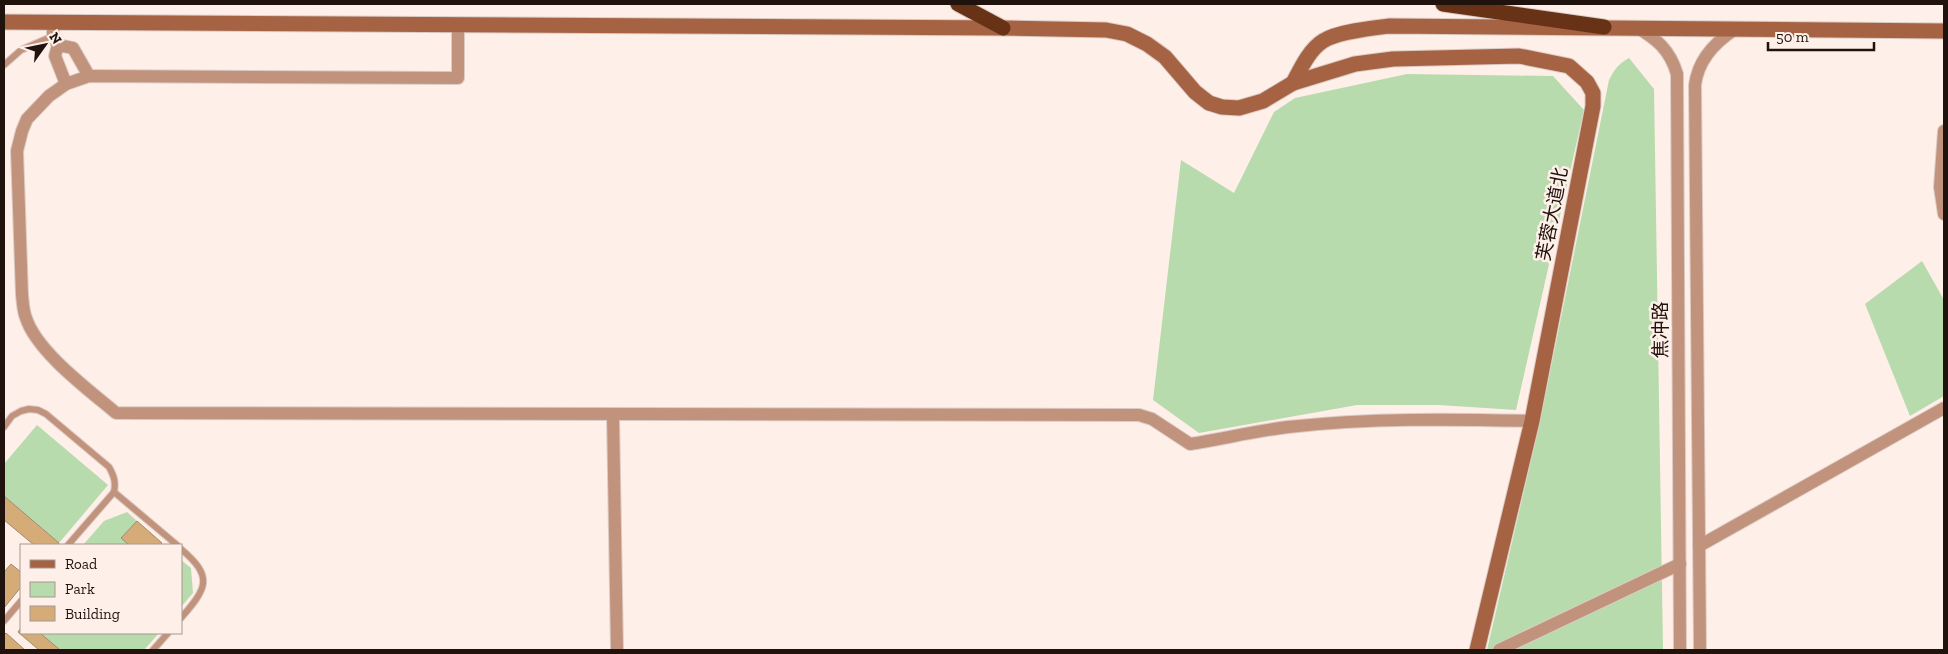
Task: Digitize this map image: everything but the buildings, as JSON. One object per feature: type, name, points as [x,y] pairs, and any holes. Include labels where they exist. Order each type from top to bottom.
[{"type":"highway","points":[[958,4],[1003,28]]},
{"type":"highway","points":[[1443,4],[1604,27]]},
{"type":"street","name":"芙蓉大道北","points":[[4,22],[55,35],[458,25],[1106,30],[1127,34],[1147,44],[1165,57],[1195,92],[1209,103],[1222,107],[1239,108],[1263,100],[1293,83],[1355,64],[1394,59],[1520,56],[1569,66],[1587,82],[1593,93],[1593,106],[1532,421],[1477,650]]},
{"type":"street","points":[[458,25],[458,78],[89,76],[66,84],[49,96],[27,119],[18,151],[22,295],[26,318],[35,336],[50,354],[116,413],[613,415],[1139,414],[1152,419],[1190,444],[1286,427],[1359,421],[1430,418],[1532,421]]},
{"type":"street","points":[[1293,83],[1307,58],[1324,41],[1365,28],[1389,26],[1944,31]]},
{"type":"street","name":"焦冲路","points":[[1636,27],[1662,45],[1674,64],[1677,74],[1680,650]]},
{"type":"street","name":"焦冲路","points":[[1700,650],[1696,86],[1697,74],[1702,62],[1722,38],[1734,30]]},
{"type":"street","points":[[55,35],[73,48],[89,76]]},
{"type":"street","points":[[55,35],[55,56],[66,84]]},
{"type":"street","points":[[1944,131],[1940,187],[1944,214]]},
{"type":"street","points":[[1699,546],[1944,408]]},
{"type":"street","points":[[613,415],[616,650]]},
{"type":"street","points":[[1500,650],[1680,564]]},
{"type":"lane","points":[[4,65],[21,50],[55,35]]},
{"type":"lane","points":[[4,427],[12,416],[21,411],[29,409],[46,414],[109,467],[115,483],[114,492],[69,544]]},
{"type":"lane","points":[[114,492],[176,544]]},
{"type":"lane","points":[[182,550],[198,564],[203,580],[198,599],[182,617]]},
{"type":"lane","points":[[4,621],[20,602]]},
{"type":"lane","points":[[153,650],[167,634]]},
{"type":"green space","points":[[1629,58],[1654,89],[1663,650],[1487,650],[1540,422],[1609,80],[1617,68]]},
{"type":"green space","points":[[1407,74],[1553,76],[1584,110],[1516,410],[1439,405],[1357,405],[1199,433],[1153,400],[1181,160],[1234,193],[1274,112],[1295,98]]},
{"type":"green space","points":[[1922,261],[1944,300],[1944,396],[1910,416],[1865,304]]},
{"type":"green space","points":[[37,425],[108,485],[59,543],[4,496],[4,464]]},
{"type":"green space","points":[[127,512],[137,521],[121,538],[128,544],[84,544],[104,521]]},
{"type":"green space","points":[[182,561],[191,568],[193,593],[182,606]]},
{"type":"green space","points":[[41,634],[158,634],[144,650],[60,650]]}]
